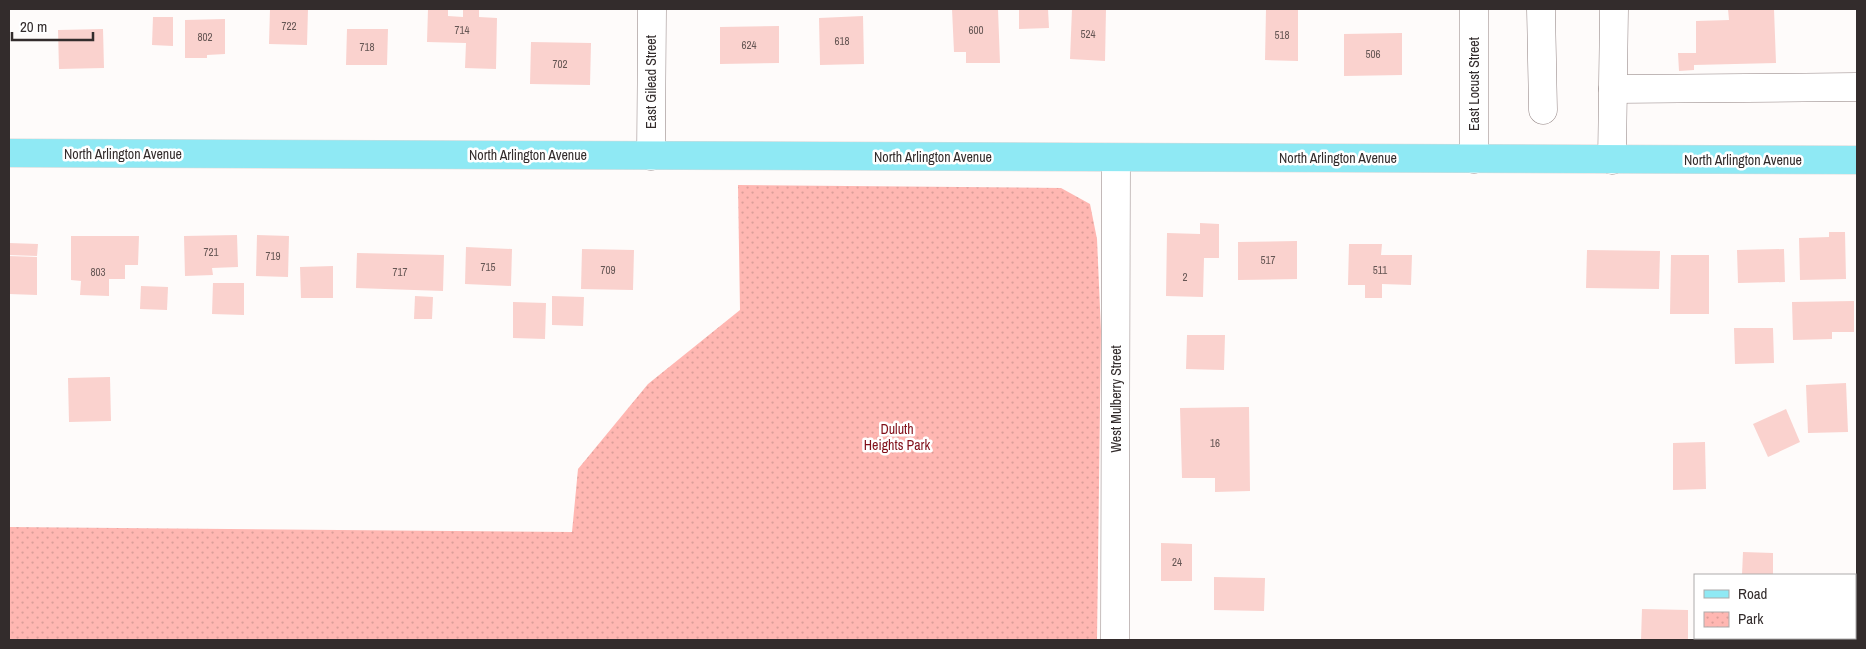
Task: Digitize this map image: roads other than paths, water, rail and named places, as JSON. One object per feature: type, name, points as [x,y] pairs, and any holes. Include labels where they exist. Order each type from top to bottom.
[{"type":"main road","name":"North Arlington Avenue","points":[[9,153],[1857,160]]},
{"type":"street","name":"East Gilead Street","points":[[651,156],[652,9]]},
{"type":"street","name":"East Locust Street","points":[[1474,9],[1474,159]]},
{"type":"street","points":[[1541,9],[1543,110]]},
{"type":"street","points":[[1612,160],[1614,9]]},
{"type":"street","points":[[1613,89],[1857,87]]},
{"type":"street","name":"West Mulberry Street","points":[[1115,640],[1116,158]]},
{"type":"park label","name":"Duluth Heights Park","points":[[897,438]]}]
